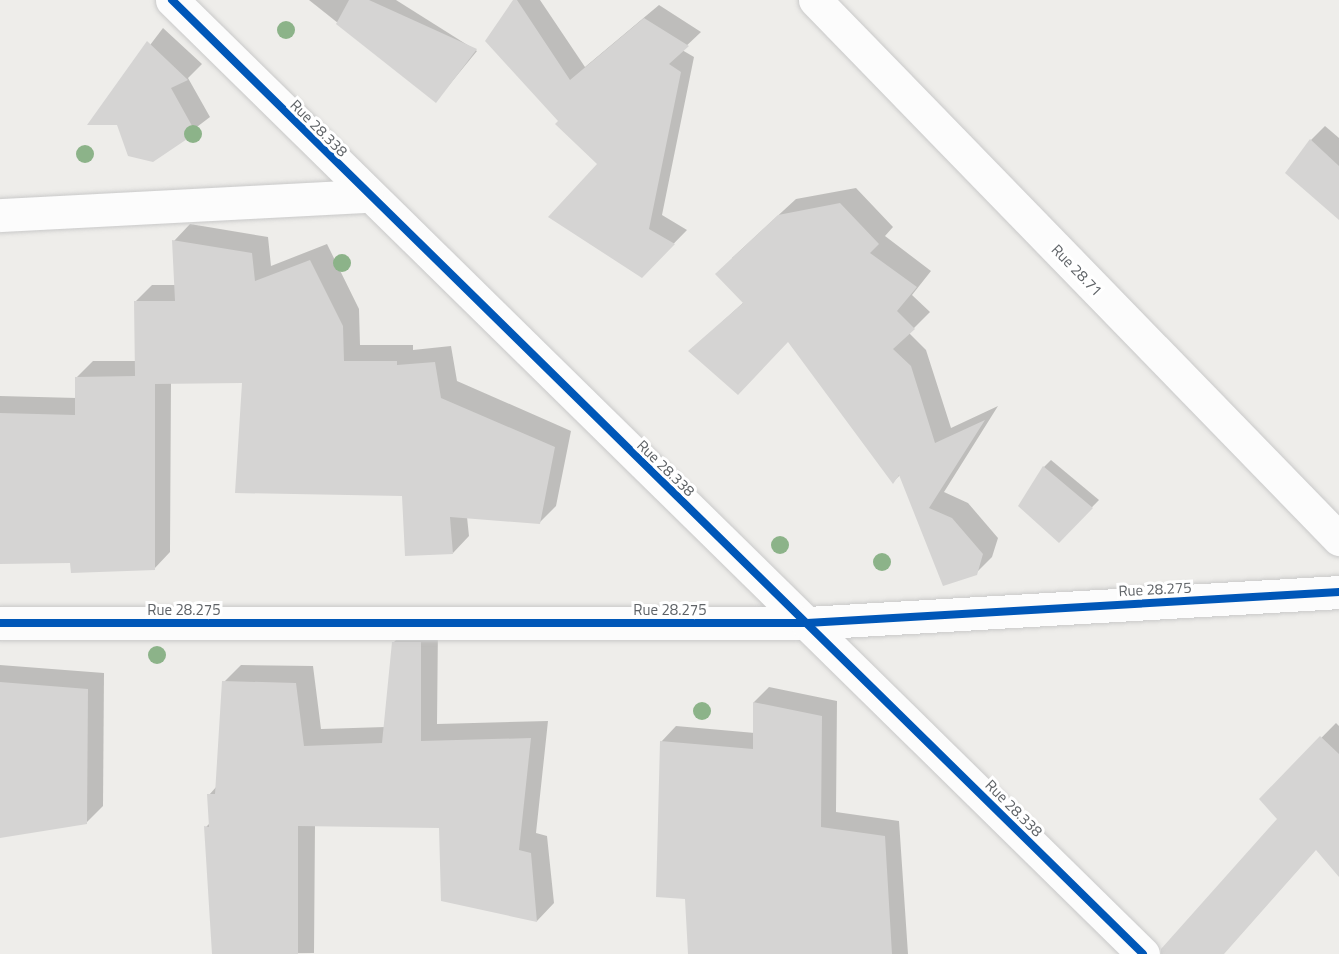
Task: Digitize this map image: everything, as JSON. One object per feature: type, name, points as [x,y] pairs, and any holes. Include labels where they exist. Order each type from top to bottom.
[{"type":"street","name":"Rue 28.338","points":[[172,0],[367,196],[807,623],[1143,954]]},
{"type":"street","name":"Rue 28.71","points":[[815,0],[1339,539]]},
{"type":"street","points":[[0,215],[367,196]]},
{"type":"street","name":"Rue 28.275","points":[[0,624],[807,623],[1339,592]]},
{"type":"building","points":[[349,0],[369,0],[477,49],[436,103],[336,24]]},
{"type":"building","points":[[513,0],[517,0],[570,80],[644,18],[689,46],[669,64],[681,72],[649,229],[675,244],[642,278],[548,217],[597,164],[555,124],[558,121],[485,41]]},
{"type":"building","points":[[147,41],[188,80],[171,88],[196,133],[153,162],[128,156],[117,125],[87,125]]},
{"type":"building","points":[[1310,139],[1339,166],[1339,220],[1285,173]]},
{"type":"building","points":[[840,203],[879,244],[870,253],[917,287],[897,311],[915,329],[893,349],[911,366],[935,443],[985,420],[929,508],[952,518],[983,554],[977,575],[943,586],[899,475],[893,484],[788,342],[738,395],[688,351],[743,303],[715,274],[778,215]]},
{"type":"building","points":[[172,240],[252,253],[255,281],[310,260],[343,326],[344,361],[397,361],[397,365],[435,362],[441,398],[555,447],[540,524],[450,517],[453,554],[405,556],[402,496],[235,493],[242,383],[155,384],[155,570],[71,573],[70,563],[0,564],[0,413],[75,415],[75,377],[135,376],[134,301],[175,301]]},
{"type":"building","points":[[1043,466],[1093,508],[1059,543],[1018,506]]},
{"type":"building","points":[[392,642],[421,642],[421,741],[531,738],[519,850],[531,853],[537,922],[441,901],[439,828],[298,826],[298,954],[212,954],[204,826],[209,827],[207,794],[215,794],[222,681],[296,683],[304,746],[382,743]]},
{"type":"building","points":[[0,682],[88,689],[87,824],[0,838]]},
{"type":"building","points":[[753,702],[822,716],[821,827],[885,836],[892,954],[688,954],[685,899],[656,897],[660,741],[753,749]]},
{"type":"building","points":[[1320,736],[1339,754],[1339,877],[1316,850],[1224,954],[1161,954],[1161,949],[1277,819],[1259,799]]},
{"type":"cycle path","points":[[172,0],[1143,954]]},
{"type":"cycle path","points":[[0,623],[807,623],[1339,592]]}]
